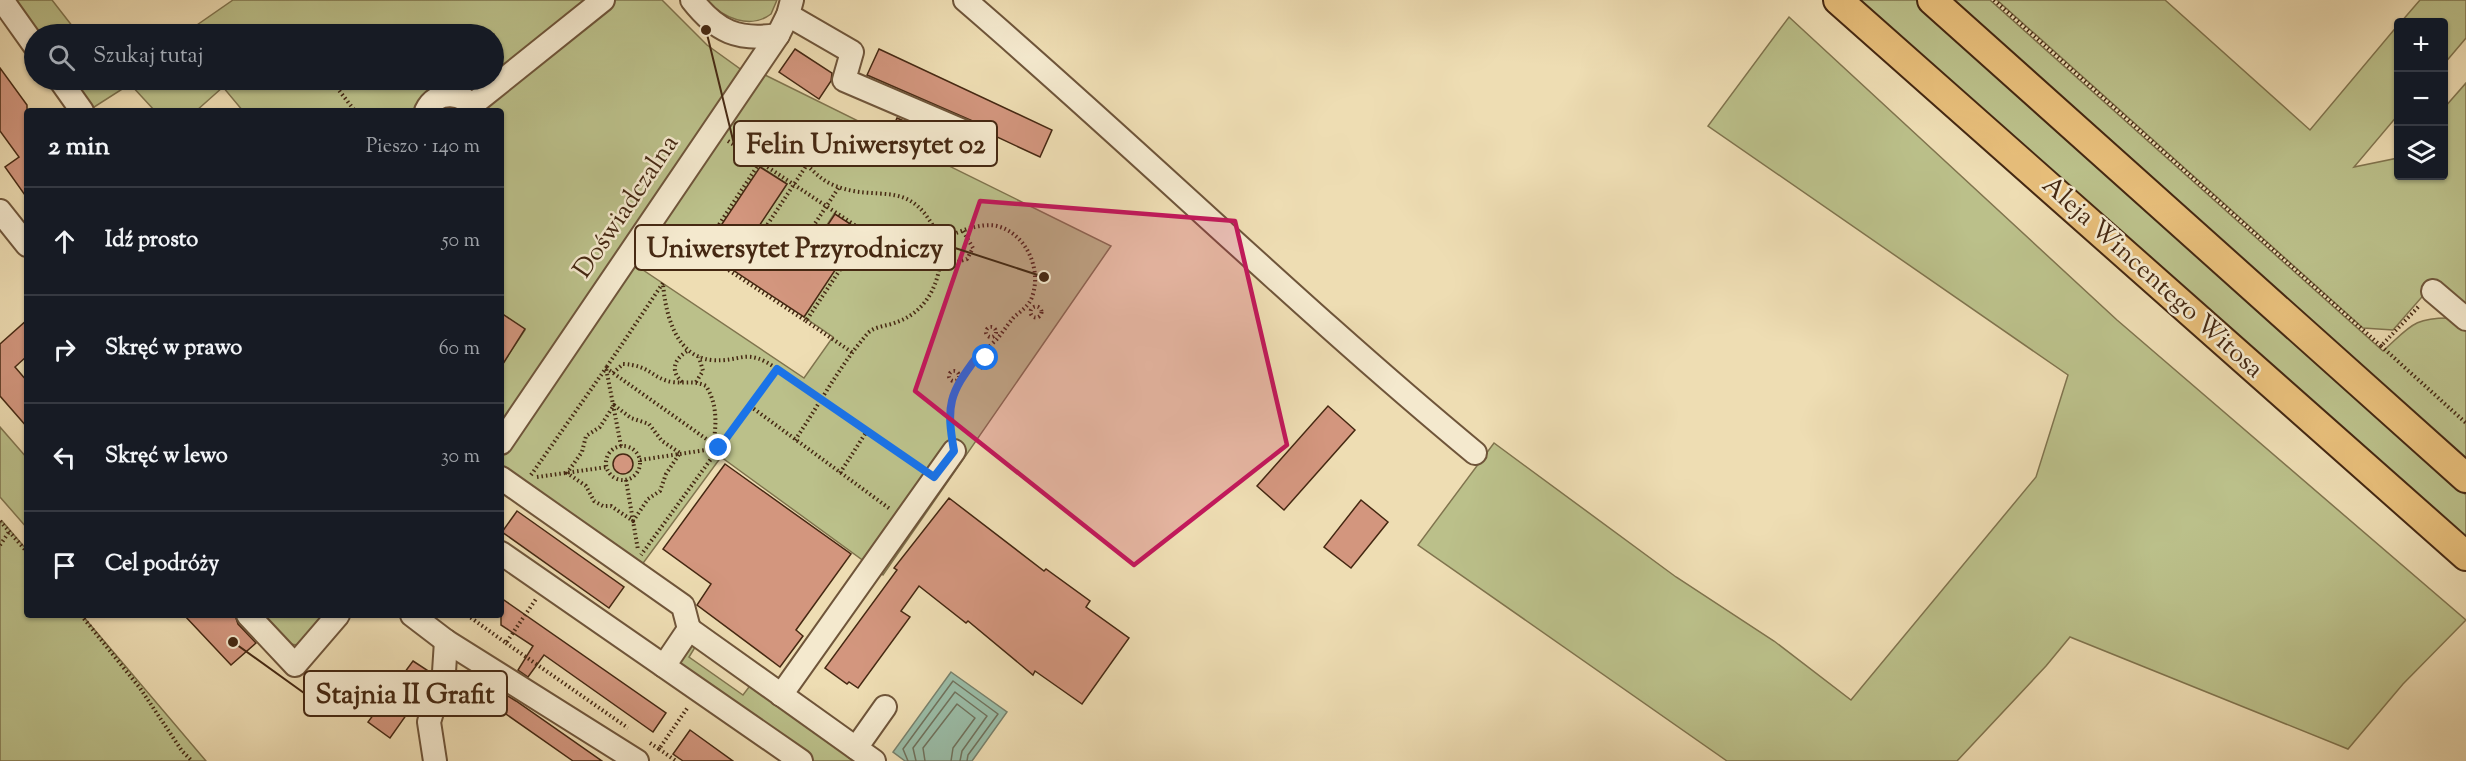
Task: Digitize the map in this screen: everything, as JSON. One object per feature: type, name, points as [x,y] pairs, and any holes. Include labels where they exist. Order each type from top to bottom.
[{"type":"main road","name":"Aleja Wincentego Witosa","points":[[1838,0],[2466,556]]},
{"type":"main road","points":[[1932,0],[2466,478]]},
{"type":"street","points":[[2,0],[24,31]]},
{"type":"street","points":[[504,83],[603,0]]},
{"type":"street","points":[[692,0],[706,17],[728,31],[753,39],[778,35]]},
{"type":"street","points":[[968,1],[1396,387],[1475,453]]},
{"type":"street","points":[[790,8],[852,52],[844,80],[984,140]]},
{"type":"street","name":"Doświadczalna","points":[[504,438],[778,35],[790,8]]},
{"type":"street","points":[[67,90],[80,108]]},
{"type":"street","points":[[428,108],[435,100],[443,96],[462,97],[474,108],[496,90]]},
{"type":"street","points":[[0,211],[24,241]]},
{"type":"street","points":[[2433,291],[2466,320]]},
{"type":"street","points":[[781,695],[954,451]]},
{"type":"street","points":[[504,480],[683,606],[689,629],[874,761]]},
{"type":"street","points":[[504,555],[801,761]]},
{"type":"street","points":[[251,618],[295,665],[335,618]]},
{"type":"street","points":[[416,618],[446,640],[637,761]]},
{"type":"street","points":[[664,666],[689,629]]},
{"type":"street","points":[[435,761],[429,722],[444,672],[446,640]]},
{"type":"street","points":[[856,748],[885,707]]},
{"type":"path","points":[[1994,0],[2466,423]]},
{"type":"path","points":[[339,90],[353,108]]},
{"type":"path","points":[[720,135],[865,232],[806,321]]},
{"type":"path","points":[[795,440],[871,330],[907,319],[918,311],[934,288],[941,255],[940,240],[923,212],[905,198],[895,194],[839,187],[819,177],[794,153],[784,147],[772,150],[700,252],[853,353]]},
{"type":"path","points":[[760,236],[806,166]]},
{"type":"path","points":[[793,257],[839,187]]},
{"type":"path","points":[[940,240],[963,231],[997,226],[1020,240],[1033,261],[1034,275],[1029,308],[996,337],[959,380],[950,400],[948,416],[954,451]]},
{"type":"path","points":[[941,255],[957,262],[967,259],[973,248],[963,231]]},
{"type":"path","points":[[607,467],[528,478],[663,283],[665,307],[670,323],[689,350],[699,357],[719,360],[749,355],[766,361],[934,477]]},
{"type":"path","points":[[2381,346],[2433,291]]},
{"type":"path","points":[[682,382],[676,376],[674,368],[677,360],[689,350]]},
{"type":"path","points":[[695,382],[701,378],[703,371],[699,357]]},
{"type":"path","points":[[613,373],[623,364],[641,366],[664,380],[695,382],[706,386],[712,395],[716,418],[713,444]]},
{"type":"path","points":[[606,368],[719,448]]},
{"type":"path","points":[[606,368],[621,446]]},
{"type":"path","points":[[626,480],[640,557],[777,369]]},
{"type":"path","points":[[614,405],[631,418],[649,424],[663,441],[680,453]]},
{"type":"path","points":[[567,473],[582,452],[586,436],[600,427],[614,405]]},
{"type":"path","points":[[750,406],[905,520]]},
{"type":"path","points":[[840,473],[867,431]]},
{"type":"path","points":[[621,446],[632,449],[639,460],[636,474],[626,480],[615,477],[607,467],[609,454],[621,446]]},
{"type":"path","points":[[639,460],[719,448]]},
{"type":"path","points":[[633,521],[648,500],[660,491],[666,474],[680,453]]},
{"type":"path","points":[[567,473],[586,486],[594,501],[603,506],[611,506],[633,521]]},
{"type":"path","points":[[0,521],[24,549]]},
{"type":"path","points":[[0,545],[9,532]]},
{"type":"path","points":[[506,643],[540,594]]},
{"type":"path","points":[[83,618],[120,662],[182,751],[192,761]]},
{"type":"path","points":[[471,618],[633,732]]},
{"type":"path","points":[[659,749],[693,700]]},
{"type":"path","points":[[642,737],[676,761]]},
{"type":"highlighted area","points":[[980,201],[1235,221],[1287,445],[1134,565],[915,391]]},
{"type":"shaded area","points":[[0,0],[52,0],[71,24],[24,24],[24,48],[0,16]]},
{"type":"shaded area","points":[[233,0],[662,0],[707,45],[743,71],[504,424],[504,362],[525,330],[504,315],[504,108],[240,108],[226,90],[504,90],[504,24],[198,24]]},
{"type":"shaded area","points":[[707,0],[777,0],[771,14],[763,19],[746,21],[729,17]]},
{"type":"shaded area","points":[[1856,0],[1917,0],[2466,495],[2466,540]]},
{"type":"shaded area","points":[[1948,0],[1990,0],[2383,351],[2413,325],[2429,319],[2452,318],[2466,330],[2466,461]]},
{"type":"shaded area","points":[[1997,0],[2165,0],[2310,130],[2394,30],[2394,120],[2354,167],[2394,159],[2394,180],[2448,180],[2448,103],[2466,83],[2466,308],[2435,282],[2393,330],[2363,328]]},
{"type":"shaded area","points":[[2420,0],[2466,0],[2466,38],[2448,59],[2448,18],[2404,18]]},
{"type":"shaded area","points":[[1789,17],[2117,320],[2466,620],[2403,684],[2348,749],[2070,637],[1957,761],[1727,761],[1418,545],[1494,443],[1676,577],[1774,641],[1851,700],[2036,477],[2068,375],[1708,126]]},
{"type":"shaded area","points":[[763,74],[1111,246],[883,575],[721,457],[641,566],[504,468],[504,453],[634,264],[804,378],[833,337],[804,317],[860,231],[834,214],[798,270],[751,238],[787,184],[761,167],[704,251],[661,222]]},
{"type":"shaded area","points":[[56,90],[121,90],[93,108],[70,108]]},
{"type":"shaded area","points":[[136,90],[220,90],[199,108],[152,108]]},
{"type":"shaded area","points":[[0,427],[24,455],[24,525],[0,497]]},
{"type":"shaded area","points":[[2,521],[24,547],[24,618],[85,618],[206,761],[0,761],[0,524]]},
{"type":"shaded area","points":[[261,618],[326,618],[299,645],[288,644]]},
{"type":"shaded area","points":[[697,644],[689,657],[743,695],[752,683],[863,761],[812,761],[674,665],[688,645]]},
{"type":"water","points":[[951,672],[1007,712],[972,761],[905,761],[893,752]]},
{"type":"building","points":[[795,49],[832,73],[831,81],[819,99],[779,72]]},
{"type":"building","points":[[879,49],[1052,130],[1040,157],[997,137],[989,128],[867,75]]},
{"type":"building","points":[[0,68],[27,105],[27,108],[24,108],[24,194],[5,167],[19,157],[0,131]]},
{"type":"building","points":[[897,118],[953,142],[946,158],[891,132]]},
{"type":"building","points":[[760,167],[787,184],[751,238],[798,270],[835,214],[861,231],[804,317],[704,251]]},
{"type":"building","points":[[504,315],[525,329],[504,362]]},
{"type":"building","points":[[24,323],[24,359],[15,367],[24,378],[24,424],[0,396],[0,344]]},
{"type":"building","points":[[1328,406],[1355,430],[1284,510],[1257,486]]},
{"type":"building","points":[[623,454],[630,457],[633,464],[630,471],[623,474],[616,471],[613,464],[616,457]]},
{"type":"building","points":[[725,464],[851,554],[796,630],[803,636],[780,667],[697,605],[711,584],[663,549]]},
{"type":"building","points":[[949,498],[1044,571],[1046,569],[1090,601],[1086,607],[1129,638],[1082,704],[1035,671],[1033,675],[968,621],[966,623],[919,586],[901,611],[910,617],[858,688],[849,682],[847,684],[825,668],[897,570],[894,568]]},
{"type":"building","points":[[1361,500],[1388,522],[1351,568],[1324,547]]},
{"type":"building","points":[[517,511],[624,587],[609,608],[504,533],[504,529]]},
{"type":"building","points":[[504,600],[666,713],[653,732],[544,655],[528,677],[518,670],[533,646],[501,625],[501,618],[504,618]]},
{"type":"building","points":[[187,618],[236,618],[238,624],[256,643],[231,665]]},
{"type":"building","points":[[413,661],[430,672],[424,690],[390,738],[368,722]]},
{"type":"building","points":[[471,673],[516,701],[602,761],[573,761],[463,684]]},
{"type":"building","points":[[690,730],[733,761],[683,761],[673,754]]},
{"type":"place","name":"Felin Uniwersytet 02","points":[[706,30]]},
{"type":"place","name":"Uniwersytet Przyrodniczy","points":[[1044,277]]},
{"type":"place","name":"Stajnia II Grafit","points":[[233,642]]},
{"type":"route","points":[[719,448],[777,369],[934,477],[954,451],[948,416],[950,400],[977,357],[980,360],[986,358]]}]
